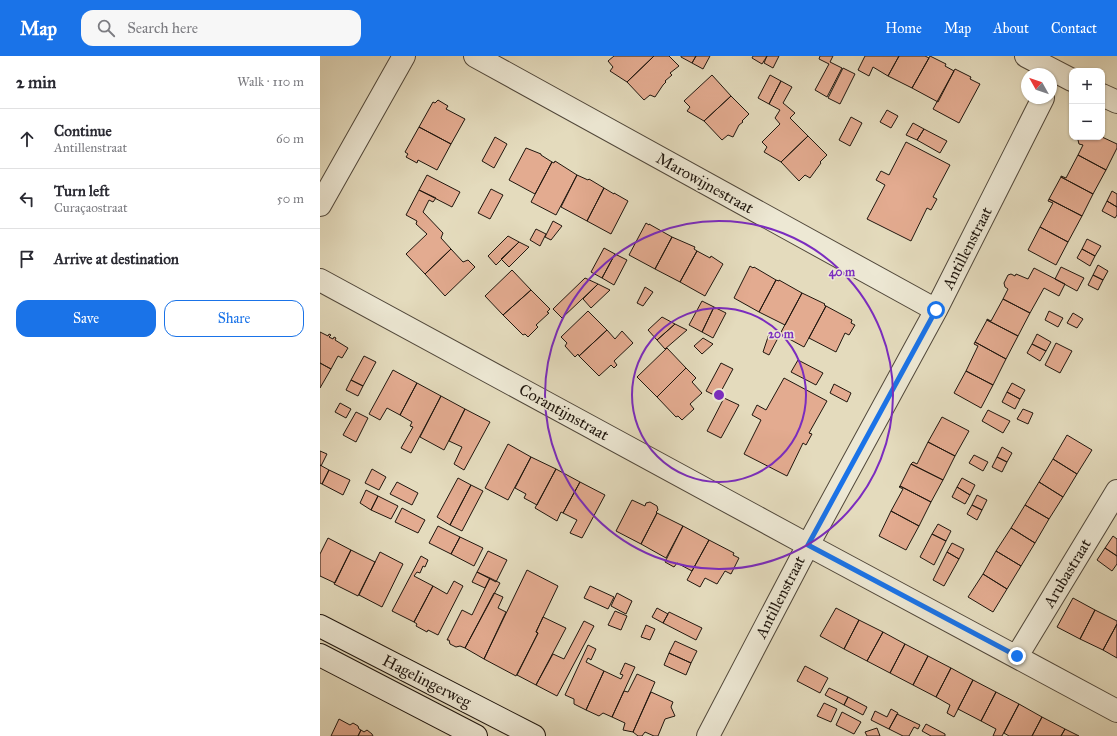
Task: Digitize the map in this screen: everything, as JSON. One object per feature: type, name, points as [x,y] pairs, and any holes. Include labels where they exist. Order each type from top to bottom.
[{"type":"street","points":[[320,205],[404,56]]},
{"type":"street","name":"Marowijnestraat","points":[[475,56],[936,310]]},
{"type":"street","points":[[1026,56],[1061,73]]},
{"type":"street","points":[[1105,96],[1117,102]]},
{"type":"street","name":"Antillenstraat","points":[[708,736],[808,545],[936,310],[1040,104]]},
{"type":"street","name":"Corantijnstraat","points":[[320,280],[1117,711]]},
{"type":"street","name":"Arubastraat","points":[[1017,656],[1117,491]]},
{"type":"street","name":"Hagelingerweg","points":[[320,626],[534,736]]},
{"type":"street","name":"Hagelingerweg","points":[[320,655],[476,736]]},
{"type":"building","points":[[614,56],[654,56],[627,82],[610,71],[613,67],[608,61]]},
{"type":"building","points":[[654,56],[669,56],[679,66],[670,73],[672,75],[665,81],[666,82],[655,97],[650,95],[644,100],[627,82]]},
{"type":"building","points":[[681,56],[696,56],[692,63]]},
{"type":"building","points":[[696,56],[710,56],[703,69],[692,63]]},
{"type":"building","points":[[753,56],[767,56],[762,64],[752,58]]},
{"type":"building","points":[[767,56],[779,56],[773,68],[764,63]]},
{"type":"building","points":[[820,56],[833,56],[830,62],[842,68],[827,97],[815,90],[829,64],[819,59]]},
{"type":"building","points":[[865,56],[899,56],[888,76],[873,67],[869,76],[858,70]]},
{"type":"building","points":[[899,56],[925,56],[929,58],[912,88],[888,76]]},
{"type":"building","points":[[930,56],[946,64],[945,66],[954,71],[938,102],[912,88]]},
{"type":"building","points":[[843,68],[855,74],[840,104],[828,98]]},
{"type":"building","points":[[955,69],[971,77],[970,79],[980,84],[959,123],[933,109]]},
{"type":"building","points":[[712,75],[731,96],[704,121],[687,111],[690,107],[684,101]]},
{"type":"building","points":[[770,75],[781,81],[769,104],[758,98]]},
{"type":"building","points":[[781,81],[792,87],[783,103],[795,113],[790,118],[808,136],[781,162],[764,152],[767,147],[762,142],[780,124],[775,118],[780,110],[769,104]]},
{"type":"building","points":[[731,96],[749,114],[739,125],[733,137],[728,135],[722,140],[704,121]]},
{"type":"building","points":[[438,100],[448,106],[446,109],[465,119],[451,144],[419,127],[433,102],[435,103]]},
{"type":"building","points":[[887,110],[898,116],[891,128],[880,122]]},
{"type":"building","points":[[851,117],[862,123],[850,146],[839,140]]},
{"type":"building","points":[[913,123],[924,129],[917,140],[906,135]]},
{"type":"building","points":[[419,127],[451,144],[437,170],[418,160],[417,163],[406,157],[408,154],[405,152]]},
{"type":"building","points":[[924,129],[947,141],[940,153],[917,140]]},
{"type":"building","points":[[808,136],[827,155],[820,162],[821,163],[810,178],[805,175],[799,181],[781,162]]},
{"type":"building","points":[[495,137],[507,144],[494,168],[482,161]]},
{"type":"building","points":[[1105,138],[1117,144],[1117,148],[1106,170],[1078,155],[1083,145],[1079,144],[1078,140],[1105,140]]},
{"type":"building","points":[[906,142],[950,165],[933,197],[937,199],[931,210],[927,208],[911,241],[867,219],[885,185],[876,180],[881,171],[889,175]]},
{"type":"building","points":[[526,148],[541,154],[552,162],[535,194],[509,180]]},
{"type":"building","points":[[1078,155],[1106,170],[1093,194],[1061,177],[1066,178]]},
{"type":"building","points":[[555,161],[577,175],[556,215],[531,202],[552,162],[554,163]]},
{"type":"building","points":[[427,175],[460,192],[452,207],[419,190]]},
{"type":"building","points":[[577,175],[588,180],[589,179],[604,188],[587,221],[561,207]]},
{"type":"building","points":[[1061,177],[1093,194],[1082,216],[1049,199]]},
{"type":"building","points":[[604,188],[628,201],[611,234],[587,221]]},
{"type":"building","points":[[491,189],[503,195],[490,219],[478,213]]},
{"type":"building","points":[[419,190],[436,198],[433,202],[429,200],[423,212],[443,233],[441,238],[451,249],[425,274],[406,254],[427,234],[416,224],[417,221],[406,215]]},
{"type":"building","points":[[1112,191],[1117,194],[1117,207],[1107,201]]},
{"type":"building","points":[[1049,199],[1082,216],[1068,242],[1040,227],[1053,203],[1048,201]]},
{"type":"building","points":[[1107,201],[1117,207],[1117,215],[1115,218],[1102,211]]},
{"type":"building","points":[[553,221],[562,226],[551,240],[545,237]]},
{"type":"building","points":[[646,223],[672,237],[655,269],[629,255]]},
{"type":"building","points":[[1040,227],[1068,242],[1056,265],[1028,250]]},
{"type":"building","points":[[536,229],[546,234],[540,246],[530,240]]},
{"type":"building","points":[[508,236],[519,242],[496,265],[488,256]]},
{"type":"building","points":[[672,237],[695,247],[694,249],[697,251],[680,282],[655,269]]},
{"type":"building","points":[[1087,239],[1101,246],[1095,256],[1082,249]]},
{"type":"building","points":[[519,242],[529,247],[509,267],[501,259]]},
{"type":"building","points":[[604,248],[615,254],[602,278],[591,272]]},
{"type":"building","points":[[451,249],[463,262],[468,260],[475,267],[445,296],[425,274]]},
{"type":"building","points":[[1082,249],[1095,256],[1090,266],[1077,258]]},
{"type":"building","points":[[697,251],[710,258],[711,256],[723,264],[705,296],[680,282]]},
{"type":"building","points":[[615,254],[627,260],[614,285],[602,278]]},
{"type":"building","points":[[1098,265],[1108,271],[1103,280],[1093,275]]},
{"type":"building","points":[[750,266],[776,280],[759,312],[734,298]]},
{"type":"building","points":[[1061,267],[1084,278],[1077,291],[1055,279]]},
{"type":"building","points":[[1034,268],[1065,284],[1059,296],[1044,288],[1030,313],[1003,299],[1008,289],[1005,287],[1004,283],[1008,275],[1011,274],[1015,276],[1016,274],[1028,279]]},
{"type":"building","points":[[512,270],[531,290],[503,315],[485,296]]},
{"type":"building","points":[[1093,275],[1103,280],[1098,290],[1088,285]]},
{"type":"building","points":[[585,278],[598,284],[562,318],[553,309]]},
{"type":"building","points":[[776,280],[779,280],[802,293],[785,325],[759,312]]},
{"type":"building","points":[[598,284],[610,290],[591,308],[583,299]]},
{"type":"building","points":[[645,287],[653,292],[643,306],[637,303]]},
{"type":"building","points":[[531,290],[550,309],[547,312],[549,313],[536,325],[538,327],[528,337],[525,334],[523,335],[503,315]]},
{"type":"building","points":[[802,293],[825,304],[824,305],[826,306],[804,347],[780,334]]},
{"type":"building","points":[[1003,299],[1030,313],[1018,336],[987,320],[991,321]]},
{"type":"building","points":[[702,301],[714,307],[702,332],[689,325]]},
{"type":"building","points":[[826,306],[852,320],[851,323],[855,325],[849,335],[845,333],[836,352],[809,338]]},
{"type":"building","points":[[714,307],[726,313],[713,338],[702,332]]},
{"type":"building","points":[[588,311],[607,330],[579,356],[578,354],[575,357],[565,346],[567,343],[561,337]]},
{"type":"building","points":[[1049,311],[1063,318],[1058,327],[1045,320]]},
{"type":"building","points":[[1073,313],[1083,319],[1077,328],[1067,323]]},
{"type":"building","points":[[662,317],[675,324],[657,340],[648,330]]},
{"type":"building","points":[[987,320],[1018,336],[1006,359],[975,342]]},
{"type":"building","points":[[675,324],[687,330],[665,349],[657,340]]},
{"type":"building","points":[[607,330],[615,339],[622,331],[633,343],[614,361],[617,365],[614,368],[611,365],[599,376],[579,356]]},
{"type":"building","points":[[320,332],[328,336],[329,334],[331,335],[329,337],[333,339],[334,337],[336,338],[335,340],[348,348],[342,358],[338,356],[331,369],[320,363]]},
{"type":"building","points":[[769,334],[778,338],[769,355],[763,352]]},
{"type":"building","points":[[1037,334],[1051,342],[1046,351],[1032,344]]},
{"type":"building","points":[[703,338],[713,344],[702,354],[694,346]]},
{"type":"building","points":[[975,342],[1006,359],[993,385],[966,371],[978,346],[974,344]]},
{"type":"building","points":[[1056,343],[1072,351],[1060,373],[1045,365]]},
{"type":"building","points":[[1032,344],[1046,351],[1040,361],[1027,353]]},
{"type":"building","points":[[667,348],[686,368],[657,397],[637,377]]},
{"type":"building","points":[[364,356],[376,362],[363,386],[351,380]]},
{"type":"building","points":[[798,360],[823,373],[816,385],[791,372]]},
{"type":"building","points":[[320,363],[331,369],[320,388]]},
{"type":"building","points":[[721,363],[733,369],[718,397],[706,391]]},
{"type":"building","points":[[686,368],[696,378],[692,382],[702,393],[690,404],[694,409],[682,420],[678,416],[676,417],[657,397]]},
{"type":"building","points":[[393,370],[417,383],[400,415],[387,408],[380,420],[369,414]]},
{"type":"building","points":[[966,371],[993,385],[981,408],[954,393]]},
{"type":"building","points":[[784,378],[827,401],[809,433],[812,434],[806,445],[803,443],[787,476],[744,454],[761,420],[752,415],[757,405],[766,410]]},
{"type":"building","points":[[351,380],[363,386],[358,396],[346,390]]},
{"type":"building","points":[[417,383],[441,396],[411,453],[401,448],[413,427],[410,426],[412,422],[400,415]]},
{"type":"building","points":[[1012,383],[1025,390],[1020,399],[1007,392]]},
{"type":"building","points":[[834,384],[851,393],[847,402],[830,393]]},
{"type":"building","points":[[1007,392],[1020,399],[1015,409],[1002,402]]},
{"type":"building","points":[[441,396],[465,409],[444,450],[420,437]]},
{"type":"building","points":[[724,398],[739,405],[721,438],[707,431]]},
{"type":"building","points":[[340,403],[351,409],[346,418],[335,412]]},
{"type":"building","points":[[465,409],[490,422],[464,470],[454,464],[462,447],[449,441]]},
{"type":"building","points":[[1023,409],[1033,413],[1028,424],[1017,419]]},
{"type":"building","points":[[988,410],[1010,421],[1003,433],[982,421]]},
{"type":"building","points":[[356,412],[368,418],[356,442],[343,435]]},
{"type":"building","points":[[942,417],[969,431],[955,456],[928,442]]},
{"type":"building","points":[[1067,435],[1092,450],[1077,474],[1053,459]]},
{"type":"building","points":[[928,442],[955,456],[943,480],[911,464],[913,462],[917,464]]},
{"type":"building","points":[[508,444],[531,457],[508,500],[485,488]]},
{"type":"building","points":[[1002,447],[1012,453],[1007,462],[997,457]]},
{"type":"building","points":[[320,451],[327,454],[321,466],[320,465]]},
{"type":"building","points":[[974,455],[988,462],[983,471],[969,463]]},
{"type":"building","points":[[531,457],[556,469],[537,505],[524,498],[526,494],[515,488]]},
{"type":"building","points":[[997,457],[1007,462],[1002,472],[992,467]]},
{"type":"building","points":[[1053,459],[1077,474],[1063,497],[1039,482]]},
{"type":"building","points":[[911,464],[943,480],[931,502],[900,486]]},
{"type":"building","points":[[320,465],[329,470],[322,484],[320,483]]},
{"type":"building","points":[[372,469],[386,477],[379,490],[365,483]]},
{"type":"building","points":[[556,469],[580,482],[557,521],[535,508]]},
{"type":"building","points":[[329,470],[350,480],[343,495],[322,484]]},
{"type":"building","points":[[458,478],[471,485],[450,525],[437,517]]},
{"type":"building","points":[[962,478],[975,485],[970,495],[957,487]]},
{"type":"building","points":[[397,482],[418,493],[412,505],[390,494]]},
{"type":"building","points":[[580,482],[605,495],[582,538],[570,533],[577,520],[563,513]]},
{"type":"building","points":[[1039,482],[1063,497],[1049,519],[1025,505]]},
{"type":"building","points":[[471,485],[483,491],[462,531],[450,525]]},
{"type":"building","points":[[900,486],[931,502],[919,526],[891,511],[903,489],[899,487]]},
{"type":"building","points":[[957,487],[970,495],[965,504],[952,497]]},
{"type":"building","points":[[366,490],[378,496],[371,510],[360,503]]},
{"type":"building","points":[[977,495],[987,500],[982,510],[972,505]]},
{"type":"building","points":[[378,496],[398,506],[391,519],[371,510]]},
{"type":"building","points":[[632,500],[645,506],[646,503],[650,502],[657,506],[658,510],[641,544],[616,531]]},
{"type":"building","points":[[972,505],[982,510],[977,520],[967,514]]},
{"type":"building","points":[[1025,505],[1049,519],[1035,543],[1011,528]]},
{"type":"building","points":[[402,508],[425,520],[418,533],[395,522]]},
{"type":"building","points":[[891,511],[919,526],[906,550],[879,536]]},
{"type":"building","points":[[657,513],[683,526],[666,558],[641,544]]},
{"type":"building","points":[[938,524],[951,531],[946,541],[932,534]]},
{"type":"building","points":[[438,526],[460,537],[451,554],[429,543]]},
{"type":"building","points":[[683,526],[709,540],[692,571],[677,563],[674,567],[665,562]]},
{"type":"building","points":[[1011,528],[1035,543],[1021,566],[996,551]]},
{"type":"building","points":[[932,534],[946,541],[934,565],[920,557]]},
{"type":"building","points":[[1113,536],[1117,539],[1117,556],[1105,548]]},
{"type":"building","points":[[460,537],[483,548],[474,566],[451,554]]},
{"type":"building","points":[[328,538],[351,550],[335,583],[320,576],[320,554]]},
{"type":"building","points":[[709,540],[734,553],[733,555],[739,558],[731,574],[725,571],[717,584],[705,578],[700,587],[687,580]]},
{"type":"building","points":[[952,543],[964,549],[959,559],[947,552]]},
{"type":"building","points":[[1105,548],[1117,556],[1117,564],[1112,571],[1097,560]]},
{"type":"building","points":[[351,550],[375,562],[358,596],[334,584]]},
{"type":"building","points":[[488,551],[507,560],[496,582],[477,572]]},
{"type":"building","points":[[996,551],[1021,566],[1007,589],[983,574]]},
{"type":"building","points":[[380,552],[403,564],[382,607],[359,595]]},
{"type":"building","points":[[947,552],[959,559],[944,586],[933,580]]},
{"type":"building","points":[[421,556],[428,560],[420,573],[417,572],[414,576],[433,586],[414,622],[392,611]]},
{"type":"building","points":[[527,570],[558,586],[536,632],[538,633],[516,676],[484,659]]},
{"type":"building","points":[[477,572],[490,578],[485,588],[472,582]]},
{"type":"building","points":[[983,574],[1007,589],[993,612],[968,597]]},
{"type":"building","points":[[490,578],[500,583],[465,648],[460,646],[456,647],[450,644],[449,640],[447,640],[462,610],[472,615]]},
{"type":"building","points":[[454,581],[463,586],[438,635],[428,630],[427,632],[416,626],[417,624],[414,622],[433,586],[447,594]]},
{"type":"building","points":[[590,586],[614,597],[608,609],[584,598]]},
{"type":"building","points":[[494,593],[503,597],[498,608],[506,612],[484,659],[465,648]]},
{"type":"building","points":[[617,593],[632,601],[626,614],[611,606]]},
{"type":"building","points":[[1073,598],[1095,610],[1080,639],[1057,627]]},
{"type":"building","points":[[657,608],[668,614],[663,623],[652,617]]},
{"type":"building","points":[[836,608],[859,620],[844,649],[820,636]]},
{"type":"building","points":[[1095,610],[1117,621],[1117,624],[1103,650],[1080,639]]},
{"type":"building","points":[[615,611],[627,616],[621,630],[608,625]]},
{"type":"building","points":[[669,612],[702,628],[696,640],[663,623]]},
{"type":"building","points":[[543,617],[566,628],[536,685],[517,675],[538,633],[536,632]]},
{"type":"building","points":[[859,620],[883,632],[867,661],[844,649]]},
{"type":"building","points":[[584,621],[594,626],[557,696],[536,685],[553,654],[564,659]]},
{"type":"building","points":[[1117,624],[1117,658],[1103,650]]},
{"type":"building","points":[[646,625],[655,629],[650,640],[641,637]]},
{"type":"building","points":[[883,632],[905,644],[890,673],[867,661]]},
{"type":"building","points":[[675,641],[697,651],[691,663],[669,653]]},
{"type":"building","points":[[905,644],[928,656],[913,685],[890,673]]},
{"type":"building","points":[[588,645],[596,649],[591,660],[588,658],[586,662],[604,671],[586,710],[574,704],[574,699],[565,695]]},
{"type":"building","points":[[669,653],[691,663],[686,675],[664,665]]},
{"type":"building","points":[[928,656],[951,668],[936,697],[913,685]]},
{"type":"building","points":[[625,663],[635,667],[612,717],[603,713],[599,716],[586,710],[604,671],[621,679],[623,675],[620,674]]},
{"type":"building","points":[[805,666],[828,678],[820,693],[797,681]]},
{"type":"building","points":[[951,668],[973,680],[954,717],[947,713],[950,705],[936,697]]},
{"type":"building","points":[[637,674],[655,682],[633,732],[623,730],[625,723],[612,717],[624,691],[628,692]]},
{"type":"building","points":[[973,680],[996,692],[981,721],[958,709]]},
{"type":"building","points":[[829,688],[848,697],[844,705],[825,695]]},
{"type":"building","points":[[651,692],[673,702],[671,707],[675,716],[665,719],[658,736],[645,732],[642,736],[638,736],[633,732]]},
{"type":"building","points":[[996,692],[1019,704],[1002,736],[993,736],[996,729],[981,721]]},
{"type":"building","points":[[848,697],[867,707],[863,715],[844,705]]},
{"type":"building","points":[[824,703],[837,709],[831,722],[817,716]]},
{"type":"building","points":[[1019,704],[1042,717],[1032,736],[1009,736],[1004,733]]},
{"type":"building","points":[[891,709],[898,713],[889,729],[871,720],[875,711],[887,717]]},
{"type":"building","points":[[842,712],[861,722],[854,734],[836,725]]},
{"type":"building","points":[[897,714],[920,725],[918,729],[914,727],[909,736],[903,736],[889,729]]},
{"type":"building","points":[[1042,717],[1065,729],[1061,736],[1032,736]]},
{"type":"building","points":[[339,719],[350,725],[353,723],[358,726],[361,730],[358,736],[331,736]]},
{"type":"building","points":[[926,724],[945,734],[945,736],[931,736],[922,731]]},
{"type":"building","points":[[877,728],[880,736],[867,736],[865,732]]},
{"type":"building","points":[[1065,729],[1079,736],[1061,736]]},
{"type":"building","points":[[361,730],[364,732],[367,730],[373,736],[358,736]]},
{"type":"route","points":[[936,310],[808,545],[1017,656]]}]
